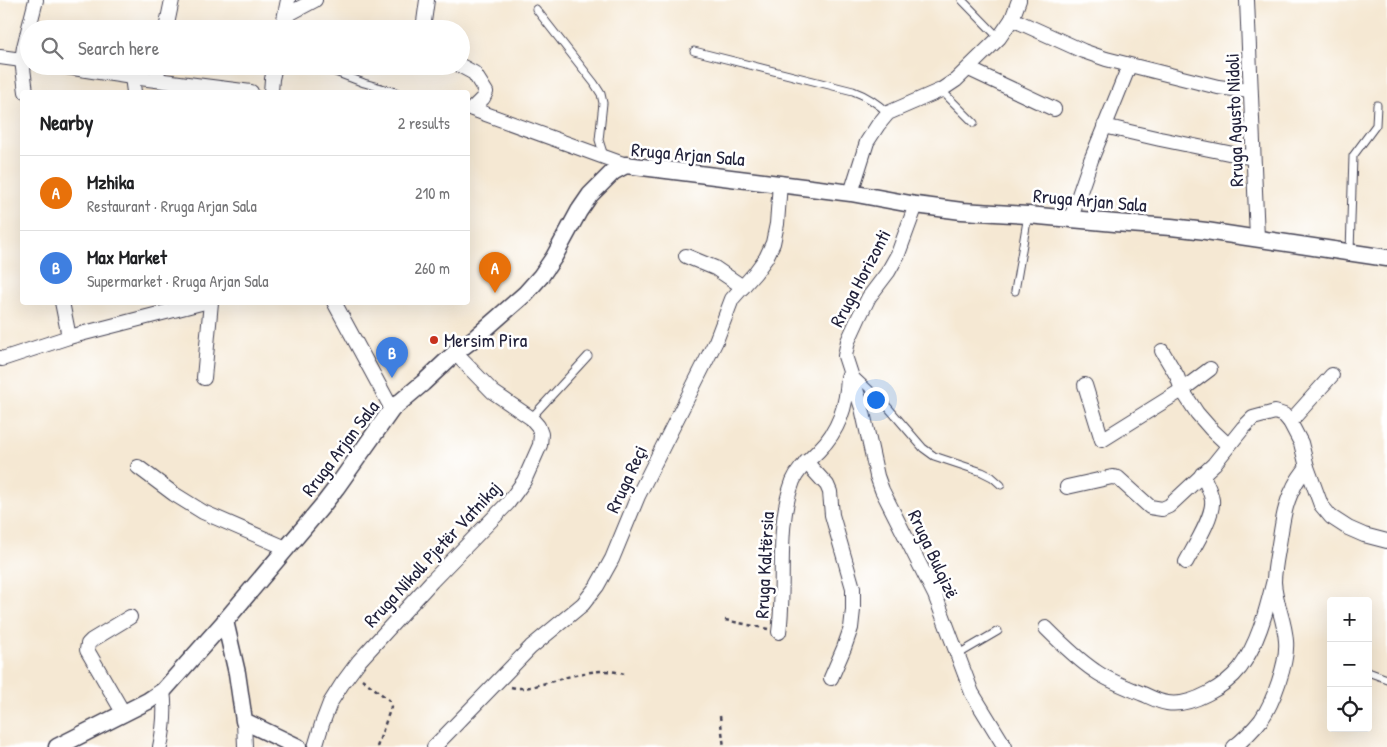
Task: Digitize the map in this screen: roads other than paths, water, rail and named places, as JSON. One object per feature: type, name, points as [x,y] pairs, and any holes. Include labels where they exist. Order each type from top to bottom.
[{"type":"street","points":[[31,20],[36,0]]},
{"type":"street","points":[[168,20],[172,0]]},
{"type":"street","points":[[284,20],[288,0]]},
{"type":"street","points":[[287,20],[314,0]]},
{"type":"street","points":[[424,20],[427,0]]},
{"type":"street","points":[[851,193],[867,142],[888,113],[941,90],[956,80],[999,38],[1012,19],[1019,0]]},
{"type":"street","name":"Rruga Agusto Nidoli","points":[[1247,0],[1257,238]]},
{"type":"street","points":[[1012,19],[1083,51],[1129,66],[1218,87],[1250,91]]},
{"type":"street","points":[[0,57],[20,60]]},
{"type":"street","points":[[1071,218],[1104,126],[1129,66]]},
{"type":"street","points":[[968,69],[1054,109]]},
{"type":"street","points":[[470,71],[474,73],[486,92],[483,98],[470,109]]},
{"type":"street","points":[[25,75],[26,90]]},
{"type":"street","points":[[119,75],[132,77],[145,75]]},
{"type":"street","points":[[168,75],[241,90]]},
{"type":"street","points":[[271,90],[273,75]]},
{"type":"street","points":[[132,77],[134,90]]},
{"type":"street","points":[[470,109],[626,165]]},
{"type":"street","points":[[1104,126],[1254,158]]},
{"type":"street","name":"Rruga Arjan Sala","points":[[57,747],[124,714],[164,691],[336,488],[392,409],[525,294],[554,257],[579,210],[590,195],[613,172],[626,165],[780,183],[962,211],[1170,226],[1387,258]]},
{"type":"street","name":"Rruga Reçi","points":[[434,747],[531,647],[582,604],[598,586],[612,559],[638,496],[716,341],[732,299],[766,258],[773,243],[778,224],[780,183]]},
{"type":"street","name":"Rruga Horizonti","points":[[848,369],[845,356],[848,341],[869,297],[888,272],[898,254],[916,205]]},
{"type":"street","points":[[686,256],[715,268],[743,288]]},
{"type":"street","points":[[63,305],[69,337]]},
{"type":"street","points":[[1,363],[69,337],[192,305]]},
{"type":"street","points":[[204,378],[211,305]]},
{"type":"street","points":[[336,305],[392,409]]},
{"type":"street","points":[[1162,351],[1177,376],[1182,390],[1197,413],[1211,430],[1228,445]]},
{"type":"street","points":[[455,353],[493,392],[531,418]]},
{"type":"street","name":"Rruga Kaltërsia","points":[[779,632],[787,501],[800,469],[825,444],[836,426],[847,396],[848,369]]},
{"type":"street","name":"Rruga Bulqizë","points":[[848,369],[862,408],[877,476],[882,490],[935,595],[972,693],[1005,747]]},
{"type":"street","points":[[1085,385],[1102,440],[1182,390],[1210,369]]},
{"type":"street","points":[[1290,422],[1332,375]]},
{"type":"street","points":[[1067,487],[1112,477],[1118,478],[1150,507],[1162,509],[1169,506],[1214,464],[1228,445],[1253,418],[1275,412],[1284,415],[1290,422],[1300,443],[1321,505],[1331,517],[1348,528],[1364,535],[1387,541]]},
{"type":"street","name":"Rruga Nikoll Pjetër Vatnikaj","points":[[315,747],[330,703],[359,661],[432,581],[492,521],[508,503],[524,480],[540,445],[541,434],[538,426],[531,418]]},
{"type":"street","points":[[806,462],[828,485],[832,515],[853,588],[851,628],[831,678]]},
{"type":"street","points":[[138,467],[174,494],[203,512],[286,548]]},
{"type":"street","points":[[1046,628],[1068,650],[1095,671],[1158,700],[1166,703],[1178,703],[1211,693],[1228,681],[1240,668],[1264,619],[1274,580],[1286,504],[1293,488],[1307,467]]},
{"type":"street","points":[[1186,562],[1208,520],[1212,507],[1212,499],[1202,474]]},
{"type":"street","points":[[1234,747],[1248,735],[1261,719],[1270,703],[1286,657],[1286,641],[1283,622],[1276,600],[1274,580]]},
{"type":"street","points":[[124,714],[87,650],[88,644],[92,640],[130,617]]},
{"type":"street","points":[[225,621],[237,673],[244,721],[245,747]]},
{"type":"street","points":[[160,747],[166,709],[164,691]]},
{"type":"street","points":[[244,721],[298,747]]},
{"type":"lane","points":[[962,0],[999,38]]},
{"type":"lane","points":[[536,9],[601,94],[599,140],[604,157]]},
{"type":"lane","points":[[694,50],[852,91],[872,99],[888,113]]},
{"type":"lane","points":[[343,75],[389,90]]},
{"type":"lane","points":[[941,90],[974,123]]},
{"type":"lane","points":[[1350,252],[1353,156],[1376,125],[1377,105]]},
{"type":"lane","points":[[1015,291],[1028,215]]},
{"type":"lane","points":[[531,418],[588,356]]},
{"type":"lane","points":[[848,369],[885,404],[923,448],[934,456],[982,472],[992,477],[1001,485]]},
{"type":"lane","points":[[957,655],[998,630]]},
{"type":"lane","points":[[1372,673],[1387,679]]},
{"type":"place","name":"Mzhika","points":[[495,293]]},
{"type":"place","name":"Mersim Pira","points":[[434,340]]},
{"type":"place","name":"Max Market","points":[[392,378]]}]
